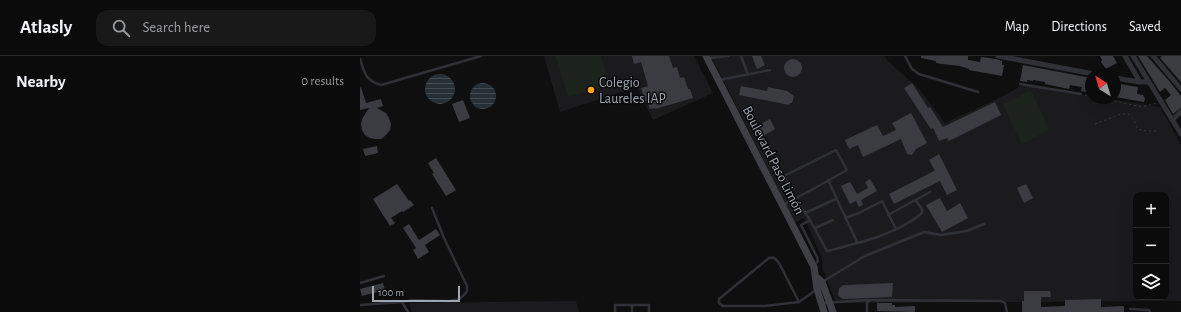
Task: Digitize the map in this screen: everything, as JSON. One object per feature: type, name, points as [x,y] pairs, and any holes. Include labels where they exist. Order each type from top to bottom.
[{"type":"main road","name":"Boulevard Paso Limón","points":[[706,57],[814,267],[825,302],[824,312]]},
{"type":"main road","name":"Boulevard Paso Limón","points":[[819,279],[817,289],[833,312]]},
{"type":"street","points":[[999,56],[1085,72]]},
{"type":"street","points":[[1125,56],[1140,82]]},
{"type":"street","points":[[1133,56],[1181,134]]},
{"type":"street","points":[[1153,56],[1181,89]]},
{"type":"street","points":[[1121,79],[1148,82]]},
{"type":"street","points":[[1172,120],[1181,112]]},
{"type":"lane","points":[[360,59],[364,73],[371,82],[381,85],[481,56]]},
{"type":"lane","points":[[706,57],[728,56]]},
{"type":"lane","points":[[741,56],[748,75]]},
{"type":"lane","points":[[905,56],[912,69],[919,74],[978,92]]},
{"type":"lane","points":[[718,81],[770,70]]},
{"type":"lane","points":[[1020,84],[1081,94]]},
{"type":"lane","points":[[783,206],[795,199],[828,180],[847,170],[836,150],[784,176],[795,199],[815,228],[826,251],[896,229],[915,219],[922,213],[922,208],[916,200]]},
{"type":"lane","points":[[828,180],[857,242]]},
{"type":"lane","points":[[888,214],[930,192]]},
{"type":"lane","points":[[805,213],[836,199]]},
{"type":"lane","points":[[845,218],[859,213],[882,201],[896,229]]},
{"type":"lane","points":[[360,306],[412,300],[449,301],[459,299],[467,291],[467,286],[462,274],[444,238],[432,208]]},
{"type":"lane","points":[[810,220],[801,225],[817,257],[818,261],[814,267]]},
{"type":"lane","points":[[815,228],[833,220]]},
{"type":"lane","points":[[819,279],[865,256],[924,232],[941,235],[967,231],[984,224]]},
{"type":"lane","points":[[799,302],[776,258],[772,257],[719,299],[719,303],[723,306],[765,306],[799,302],[817,289]]},
{"type":"lane","points":[[360,283],[384,276]]},
{"type":"lane","points":[[867,312],[866,303],[870,300]]},
{"type":"lane","points":[[825,302],[870,300],[1001,301],[1005,303],[1007,312]]},
{"type":"lane","points":[[402,302],[408,312]]},
{"type":"lane","points":[[615,312],[615,305],[649,305],[649,312]]},
{"type":"lane","points":[[632,305],[632,312]]},
{"type":"lane","points":[[1130,309],[1149,310],[1150,312]]},
{"type":"path","points":[[1081,94],[1085,95]]},
{"type":"path","points":[[1121,102],[1142,107],[1161,102]]},
{"type":"path","points":[[1095,124],[1121,114],[1129,114],[1134,120],[1138,129],[1146,131],[1156,130]]},
{"type":"shaded area","name":"Colegio Laureles IAP","points":[[544,56],[694,56],[713,93],[653,120],[637,87],[560,112]]},
{"type":"shaded area","points":[[556,56],[601,56],[610,85],[568,97]]},
{"type":"shaded area","points":[[711,56],[885,56],[887,60],[920,90],[945,123],[1023,85],[1085,95],[1085,104],[1121,104],[1121,101],[1160,107],[1181,144],[1181,301],[836,303],[822,267],[822,258],[804,218],[795,223]]},
{"type":"shaded area","points":[[440,74],[451,78],[455,89],[451,100],[440,104],[429,100],[425,89],[429,78]]},
{"type":"shaded area","points":[[483,83],[492,87],[496,96],[492,105],[483,109],[474,105],[470,96],[474,87]]},
{"type":"shaded area","points":[[1031,90],[1049,130],[1022,144],[1003,104]]},
{"type":"shaded area","points":[[576,301],[579,312],[412,312],[409,303]]},
{"type":"building","points":[[632,56],[669,56],[673,68],[677,67],[680,78],[684,77],[693,98],[655,109],[650,109],[647,101],[645,101],[641,88],[648,86],[641,62],[634,64]]},
{"type":"building","points":[[752,56],[761,56],[765,65],[757,69]]},
{"type":"building","points":[[921,56],[968,56],[968,60],[980,62],[981,57],[1002,61],[1002,65],[1004,65],[1002,76],[969,70],[960,66],[936,63],[936,61],[921,58]]},
{"type":"building","points":[[1100,56],[1113,56],[1117,63],[1105,68],[1101,62],[1102,60]]},
{"type":"building","points":[[1138,56],[1147,56],[1181,96],[1181,108],[1173,114],[1165,100],[1171,95],[1165,88],[1160,92]]},
{"type":"building","points":[[1162,56],[1181,56],[1181,82],[1160,58]]},
{"type":"building","points":[[793,59],[799,62],[802,68],[799,74],[793,77],[787,74],[784,68],[787,62]]},
{"type":"building","points":[[1023,65],[1085,77],[1085,92],[1081,91],[1082,87],[1070,85],[1069,89],[1033,80],[1027,80],[1027,82],[1020,81]]},
{"type":"building","points":[[912,83],[928,108],[930,107],[943,127],[995,102],[1001,115],[949,141],[947,138],[939,141],[933,128],[931,129],[904,88]]},
{"type":"building","points":[[1121,84],[1138,87],[1137,94],[1143,95],[1145,99],[1144,102],[1121,98]]},
{"type":"building","points":[[741,86],[767,91],[768,87],[787,91],[794,96],[792,103],[789,105],[739,95]]},
{"type":"building","points":[[361,87],[366,103],[381,99],[383,106],[377,108],[386,113],[389,118],[391,124],[390,130],[381,139],[370,138],[365,135],[362,130],[362,119],[369,108],[360,110]]},
{"type":"building","points":[[463,100],[470,118],[459,122],[452,104]]},
{"type":"building","points":[[911,113],[927,143],[916,149],[912,155],[907,154],[901,139],[863,157],[858,145],[849,149],[845,140],[877,125],[883,136],[896,130],[892,123]]},
{"type":"building","points":[[770,119],[775,129],[758,139],[752,128]]},
{"type":"building","points":[[377,146],[378,153],[365,156],[363,149]]},
{"type":"building","points":[[939,154],[957,190],[947,195],[940,181],[894,204],[889,194],[935,171],[929,160]]},
{"type":"building","points":[[436,158],[456,190],[446,196],[432,174],[434,173],[428,163]]},
{"type":"building","points":[[870,179],[877,191],[861,200],[863,205],[859,207],[856,201],[850,204],[841,186],[850,182],[857,194],[868,188],[865,182]]},
{"type":"building","points":[[397,184],[409,201],[410,200],[414,205],[391,218],[395,223],[390,226],[373,199]]},
{"type":"building","points":[[1026,184],[1033,198],[1024,203],[1017,188]]},
{"type":"building","points":[[940,198],[947,211],[960,203],[968,218],[942,232],[926,205]]},
{"type":"building","points":[[409,224],[419,240],[436,229],[440,235],[425,245],[429,252],[418,259],[413,250],[416,248],[403,228]]},
{"type":"building","points":[[383,283],[385,290],[362,296],[360,289]]},
{"type":"building","points":[[893,283],[892,297],[844,299],[838,295],[839,288],[844,285]]},
{"type":"building","points":[[1024,291],[1050,291],[1051,297],[1041,297],[1041,307],[1065,306],[1065,300],[1101,299],[1101,307],[1124,306],[1124,312],[1022,312]]},
{"type":"building","points":[[877,303],[892,303],[895,307],[915,306],[915,312],[877,311]]},
{"type":"place","name":"Colegio Laureles IAP","points":[[591,90]]}]
